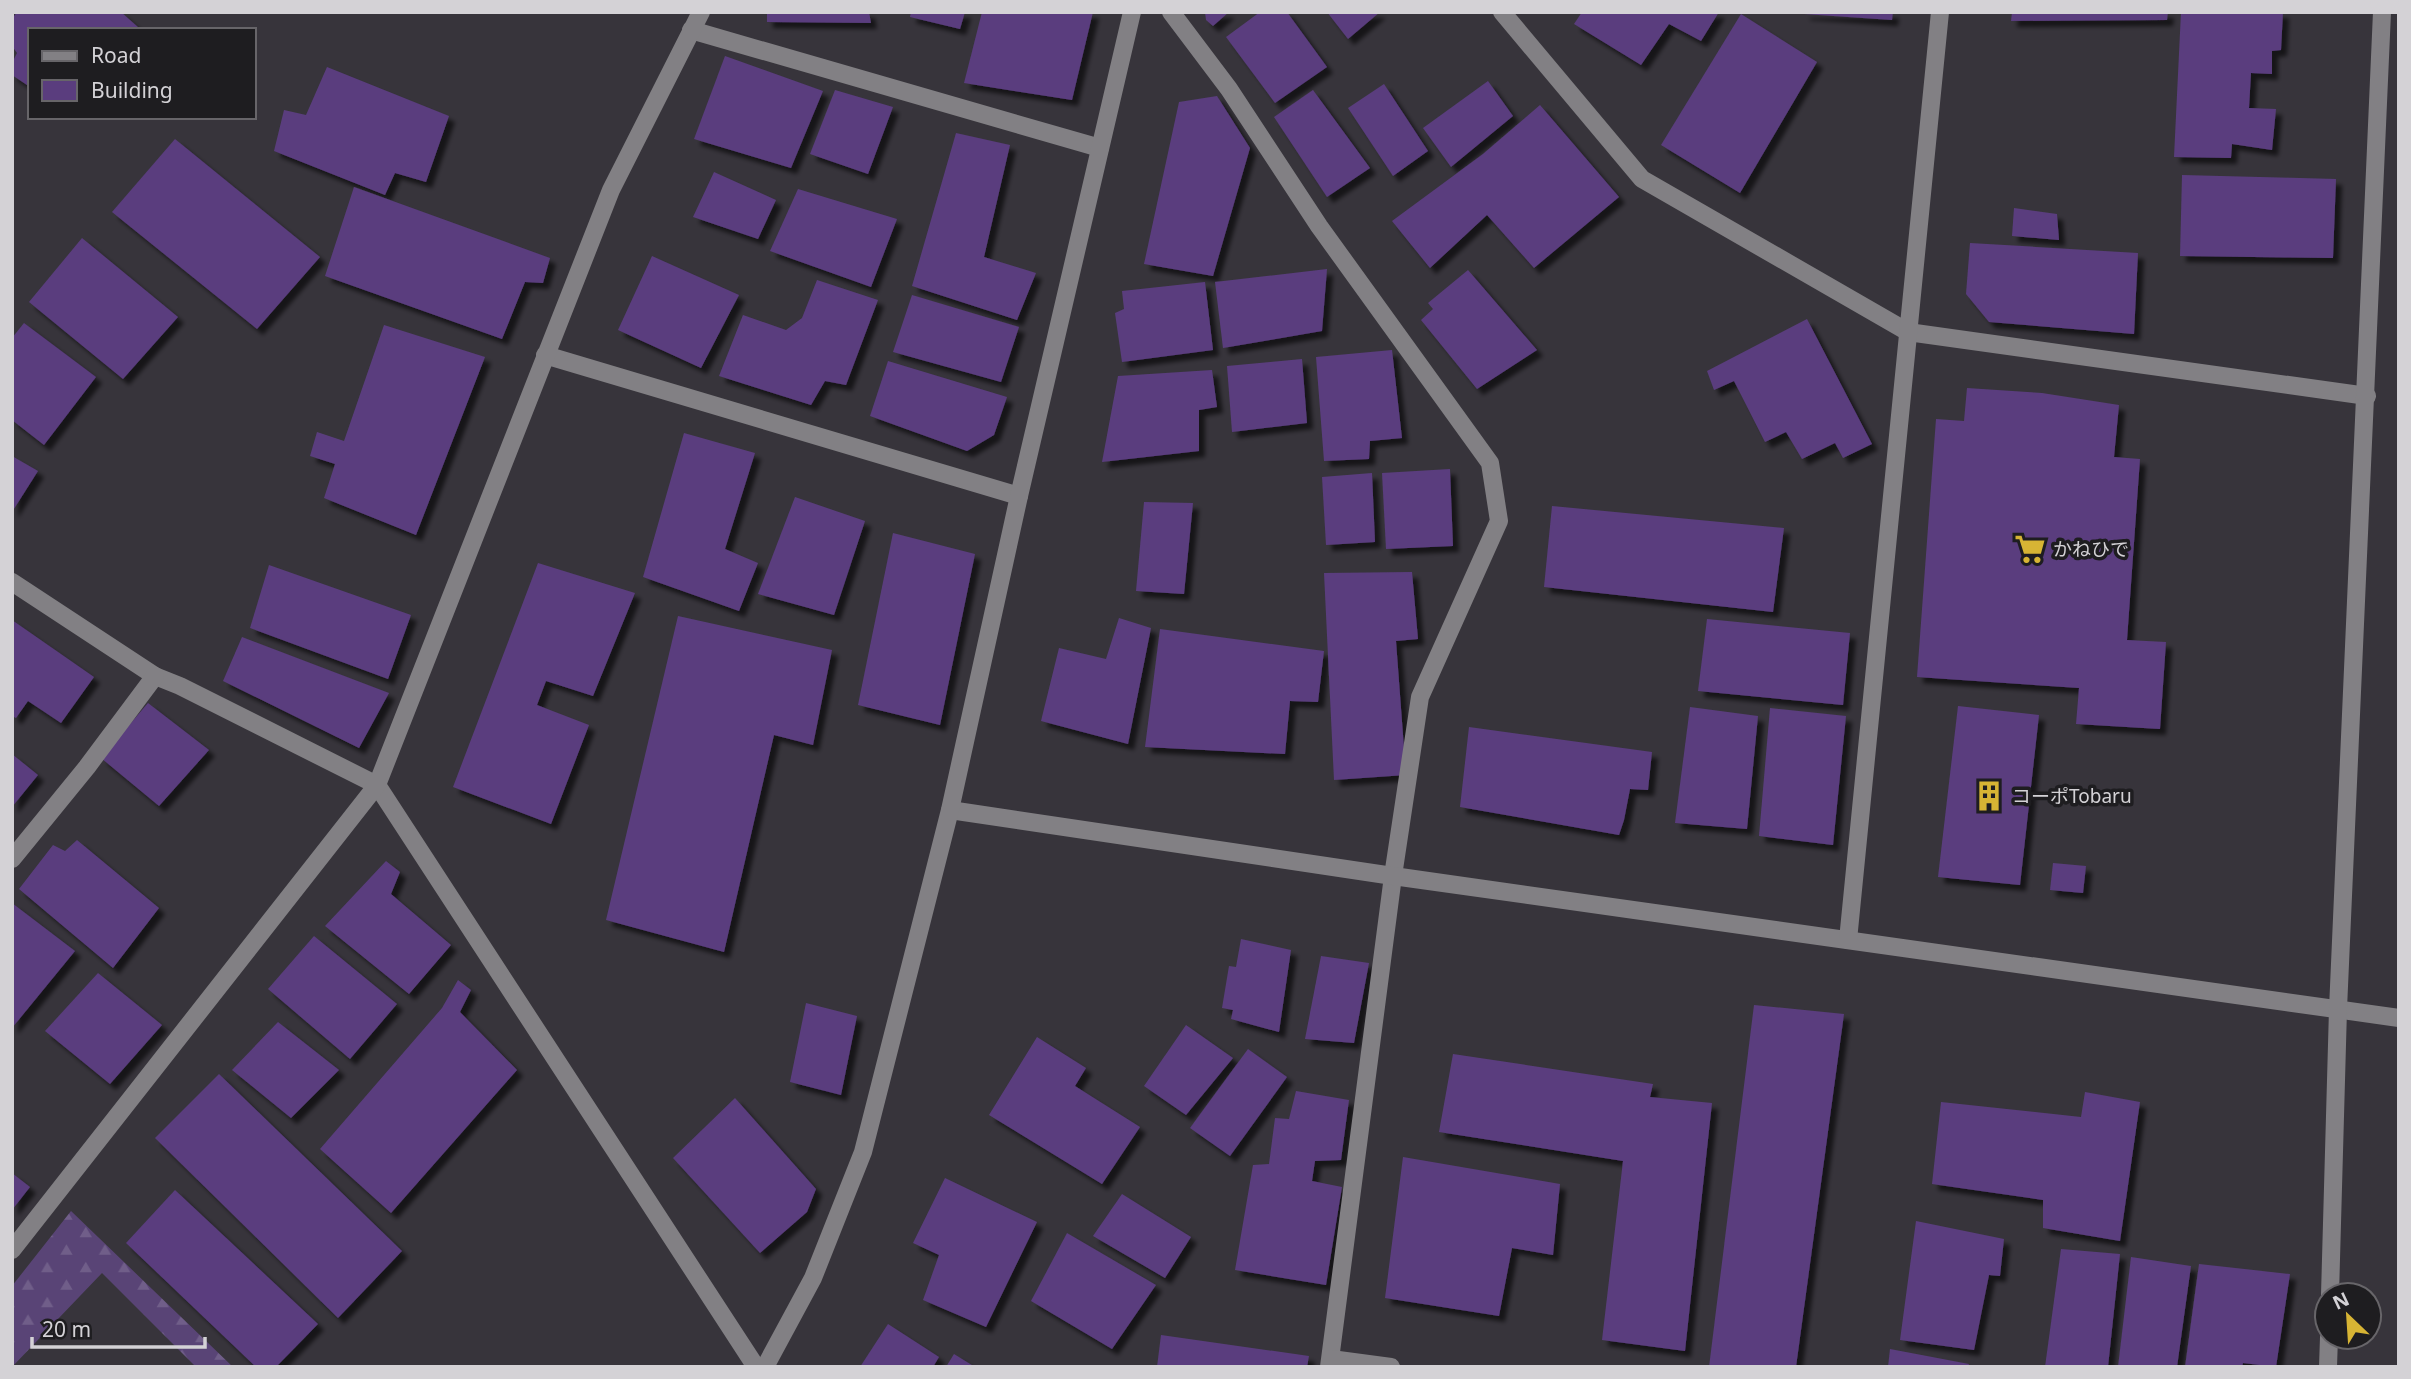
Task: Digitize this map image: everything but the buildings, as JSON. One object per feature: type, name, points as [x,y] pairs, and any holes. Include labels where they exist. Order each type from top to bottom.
[{"type":"street","points":[[12,1250],[377,785],[611,190],[701,12]]},
{"type":"street","points":[[765,1367],[813,1278],[863,1152],[950,810],[1019,496],[1132,12]]},
{"type":"street","points":[[1171,12],[1229,89],[1319,226],[1490,463],[1499,521],[1420,697],[1393,876],[1330,1363],[1391,1367]]},
{"type":"street","points":[[1502,12],[1642,179],[1908,332],[2367,396]]},
{"type":"street","points":[[1849,940],[1940,12]]},
{"type":"street","points":[[2330,1281],[2338,1009],[2382,12]]},
{"type":"street","points":[[691,30],[1100,148]]},
{"type":"street","points":[[545,355],[1019,496]]},
{"type":"street","points":[[12,582],[155,676],[377,785],[756,1367]]},
{"type":"street","points":[[12,859],[87,768],[155,676]]},
{"type":"street","points":[[950,810],[1393,876],[2399,1018]]},
{"type":"green space","points":[[71,1211],[233,1367],[196,1367],[102,1273],[12,1367],[12,1286]]},
{"type":"place","name":"かねひで","points":[[2030,549]]},
{"type":"place","name":"コーポTobaru","points":[[1989,796]]}]
